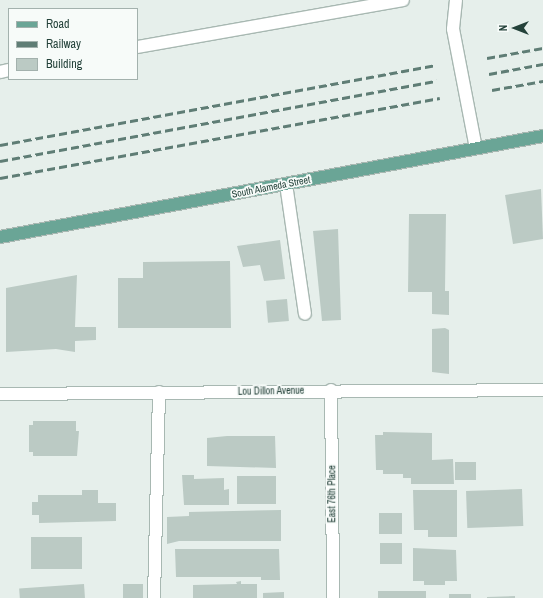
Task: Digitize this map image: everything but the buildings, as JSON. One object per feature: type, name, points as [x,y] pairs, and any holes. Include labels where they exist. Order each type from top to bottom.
[{"type":"main road","name":"South Alameda Street","points":[[0,237],[543,136]]},
{"type":"street","points":[[138,47],[403,0]]},
{"type":"street","points":[[456,0],[453,29],[476,148]]},
{"type":"street","points":[[286,184],[305,314]]},
{"type":"street","name":"Lou Dillon Avenue","points":[[0,394],[331,390],[543,390]]},
{"type":"street","name":"East 76th Place","points":[[331,390],[333,598]]},
{"type":"street","points":[[154,598],[159,392]]},
{"type":"railway","points":[[487,58],[543,48]]},
{"type":"railway","points":[[489,74],[543,64]]},
{"type":"railway","points":[[0,145],[435,65]]},
{"type":"railway","points":[[0,161],[437,81]]},
{"type":"railway","points":[[492,90],[543,81]]},
{"type":"railway","points":[[0,178],[440,98]]}]
